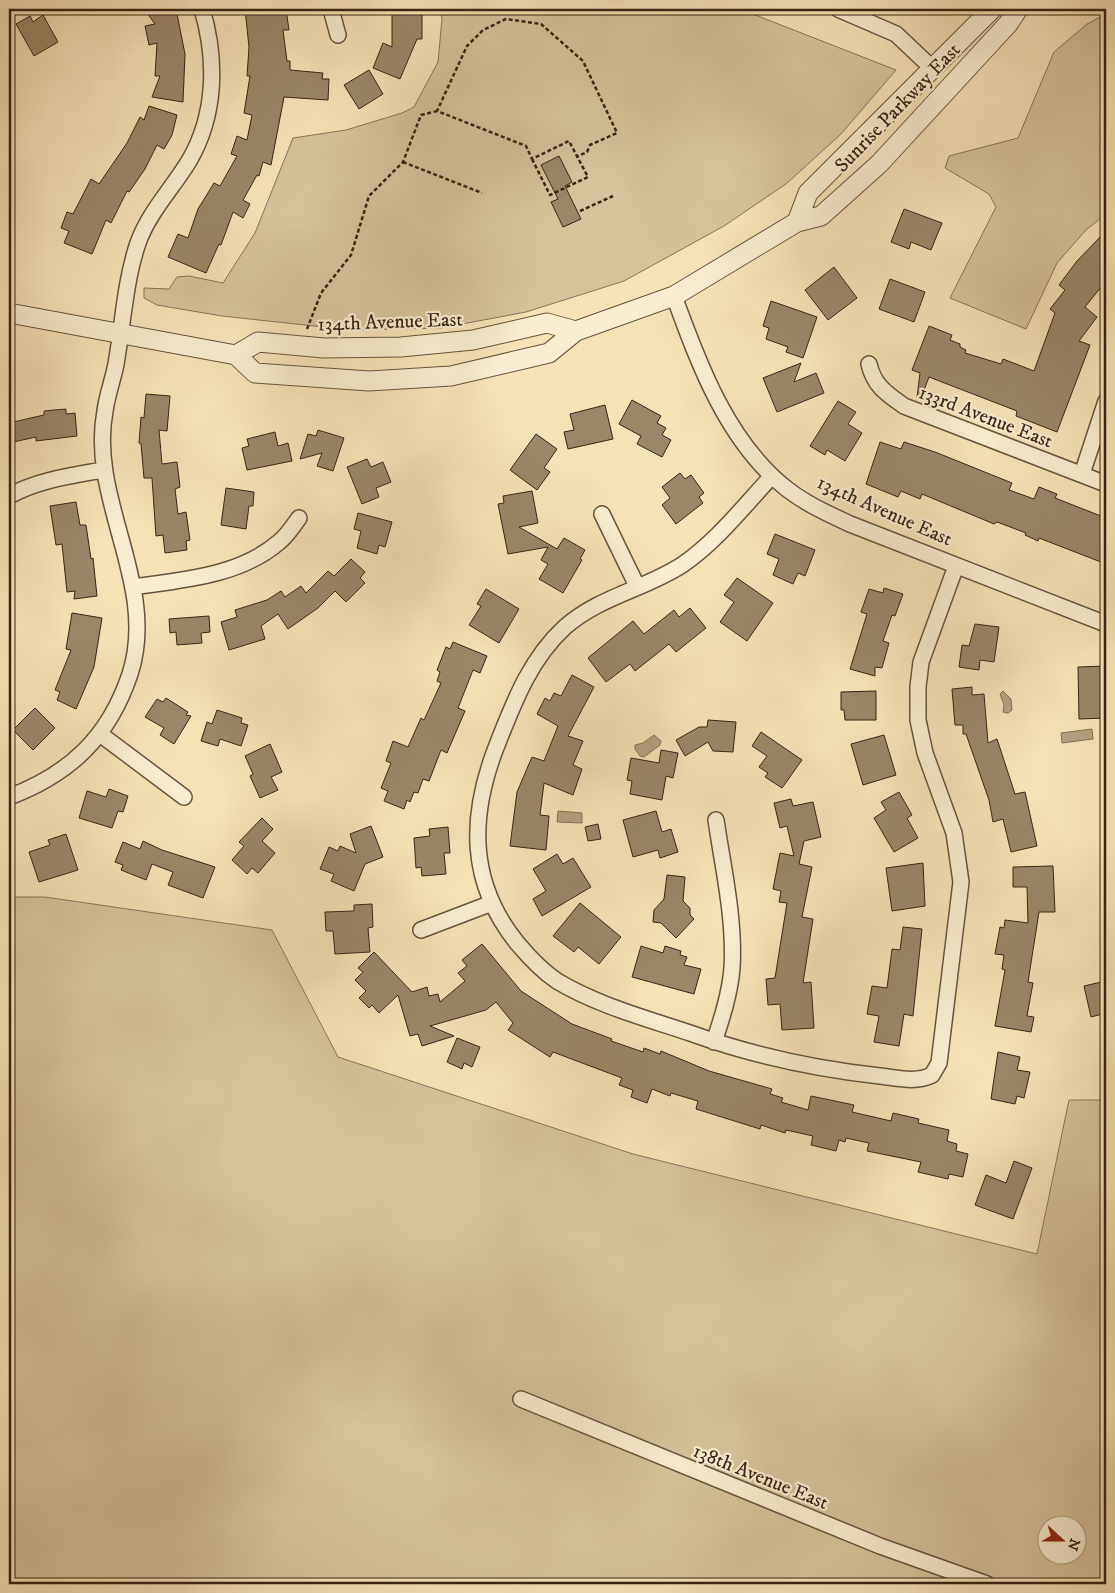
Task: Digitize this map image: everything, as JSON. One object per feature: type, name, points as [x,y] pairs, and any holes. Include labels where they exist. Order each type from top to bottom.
[{"type":"street","points":[[9,797],[46,781],[83,752],[100,734],[111,718],[130,672],[137,633],[133,587],[103,470],[101,444],[104,411],[121,333],[131,269],[138,243],[151,216],[189,161],[208,114],[212,88],[212,60],[208,28],[202,9]]},
{"type":"street","points":[[330,9],[338,35]]},
{"type":"street","points":[[838,9],[896,34],[933,69]]},
{"type":"street","name":"Sunrise Parkway East","points":[[797,222],[808,193],[992,9]]},
{"type":"street","name":"Sunrise Parkway East","points":[[674,296],[797,222],[821,216],[879,164],[1008,24],[1018,9]]},
{"type":"street","points":[[9,313],[236,355],[255,374],[369,381],[451,376],[522,361],[549,353],[576,331],[674,296]]},
{"type":"street","name":"134th Avenue East","points":[[674,296],[720,404],[751,454],[788,490],[819,510],[1106,624]]},
{"type":"street","name":"134th Avenue East","points":[[236,355],[258,342],[324,348],[401,348],[473,340],[548,323],[576,331]]},
{"type":"street","name":"133rd Avenue East","points":[[869,364],[872,377],[879,388],[904,406],[1106,484]]},
{"type":"street","points":[[1082,474],[1106,400]]},
{"type":"street","points":[[9,496],[23,488],[50,479],[103,470]]},
{"type":"street","points":[[772,476],[694,555],[660,576],[586,612],[566,627],[529,670],[491,760],[479,807],[477,839],[481,874],[492,903],[507,930],[529,958],[555,980],[596,1001],[714,1042],[759,1054],[842,1072],[914,1080],[932,1075],[939,1063],[961,882],[954,833],[925,753],[918,720],[918,687],[923,654],[956,566]]},
{"type":"street","points":[[602,514],[637,586]]},
{"type":"street","points":[[133,587],[216,573],[248,563],[280,542],[300,518]]},
{"type":"street","points":[[100,734],[184,797]]},
{"type":"street","points":[[714,1042],[726,1001],[732,969],[732,944],[716,820]]},
{"type":"street","points":[[421,930],[492,903]]},
{"type":"street","name":"138th Avenue East","points":[[521,1399],[880,1546],[988,1584]]},
{"type":"path","points":[[436,111],[467,46],[483,30],[506,19],[542,24],[583,61],[618,132],[590,145],[587,152],[576,157]]},
{"type":"path","points":[[306,334],[321,293],[351,255],[360,218],[369,196],[403,162],[421,115],[436,111],[526,146],[532,159],[550,195],[588,177],[569,141],[532,159]]},
{"type":"path","points":[[403,162],[482,193]]},
{"type":"path","points":[[580,211],[613,196]]},
{"type":"shaded area","points":[[440,9],[740,9],[896,70],[841,134],[786,184],[724,226],[624,281],[526,312],[441,328],[351,330],[222,316],[157,305],[144,298],[144,288],[169,289],[177,277],[189,276],[223,283],[255,233],[293,138],[346,130],[402,113],[414,107],[438,62],[442,19]]},
{"type":"shaded area","points":[[1106,14],[1106,214],[1086,230],[1057,263],[1026,329],[950,298],[996,207],[989,194],[945,168],[949,156],[1018,138],[1054,52],[1087,24]]},
{"type":"shaded area","points":[[1003,691],[1011,699],[1012,710],[1008,713],[1003,712],[1004,705],[1000,694]]},
{"type":"shaded area","points":[[1092,729],[1093,739],[1062,743],[1061,733]]},
{"type":"shaded area","points":[[654,735],[661,741],[660,745],[644,757],[640,756],[635,749],[635,745],[643,743]]},
{"type":"shaded area","points":[[558,811],[582,813],[582,823],[557,822]]},
{"type":"shaded area","points":[[9,897],[45,897],[272,930],[338,1057],[633,1154],[1037,1254],[1069,1100],[1106,1100],[1106,1584],[9,1584]]},
{"type":"building","points":[[144,9],[176,9],[185,54],[183,102],[152,97],[160,76],[155,76],[157,43],[149,45],[145,26],[155,24]]},
{"type":"building","points":[[245,9],[286,9],[289,30],[283,30],[287,61],[290,61],[290,70],[323,73],[322,79],[329,79],[328,100],[284,97],[271,165],[263,162],[259,176],[257,175],[243,200],[250,204],[243,218],[233,212],[221,245],[219,244],[206,273],[168,257],[178,234],[188,238],[198,209],[214,183],[220,186],[237,156],[231,154],[237,136],[247,140],[252,115],[244,113],[250,76],[247,76],[249,47]]},
{"type":"building","points":[[392,11],[422,11],[422,39],[417,39],[400,79],[373,68],[383,43],[392,47]]},
{"type":"building","points":[[43,15],[58,42],[34,56],[16,24],[30,16],[33,22]]},
{"type":"building","points":[[369,70],[383,94],[359,109],[344,85]]},
{"type":"building","points":[[149,106],[177,115],[172,135],[164,149],[157,145],[145,169],[129,192],[127,191],[111,223],[106,220],[92,254],[64,243],[69,231],[61,228],[67,212],[73,214],[91,179],[99,184],[127,143],[140,117],[144,120]]},
{"type":"building","points":[[559,156],[572,182],[565,186],[581,219],[563,227],[551,202],[558,199],[541,165]]},
{"type":"building","points":[[904,209],[942,223],[931,250],[911,242],[909,249],[891,242]]},
{"type":"building","points":[[1106,231],[1106,281],[1085,307],[1097,317],[1079,341],[1090,345],[1057,432],[1016,416],[1017,411],[929,377],[921,398],[917,397],[920,373],[912,370],[929,326],[952,335],[950,340],[960,344],[960,347],[966,350],[965,353],[1001,364],[1003,359],[1034,371],[1055,313],[1050,309],[1065,290],[1059,285],[1077,261]]},
{"type":"building","points":[[834,267],[857,298],[828,320],[805,290]]},
{"type":"building","points":[[890,279],[925,292],[914,322],[879,309]]},
{"type":"building","points":[[771,301],[817,317],[803,358],[786,352],[788,347],[766,339],[769,328],[763,326]]},
{"type":"building","points":[[801,363],[794,382],[816,373],[824,393],[777,412],[763,378]]},
{"type":"building","points":[[146,394],[170,396],[167,431],[159,430],[162,464],[177,462],[180,487],[175,489],[178,514],[186,512],[190,540],[186,541],[187,550],[165,553],[163,535],[156,536],[152,478],[144,478],[141,444],[139,443],[141,417],[144,418]]},
{"type":"building","points":[[632,400],[661,416],[657,423],[666,428],[662,435],[671,440],[662,457],[637,444],[641,436],[619,424]]},
{"type":"building","points":[[838,401],[856,412],[848,424],[862,433],[845,461],[827,450],[825,455],[810,446]]},
{"type":"building","points":[[605,405],[613,439],[568,449],[564,432],[574,430],[570,414]]},
{"type":"building","points":[[66,409],[66,414],[75,413],[77,436],[36,441],[36,437],[9,443],[9,423],[44,415],[44,411]]},
{"type":"building","points":[[318,430],[344,438],[333,471],[317,466],[322,453],[300,459],[308,434],[316,436]]},
{"type":"building","points":[[275,432],[278,446],[288,443],[292,461],[247,470],[242,448],[249,446],[247,439]]},
{"type":"building","points":[[536,434],[557,449],[544,468],[550,472],[537,490],[510,470]]},
{"type":"building","points":[[880,442],[901,449],[904,442],[935,452],[1012,483],[1009,490],[1034,499],[1039,487],[1057,494],[1055,498],[1106,518],[1106,564],[1039,538],[1038,541],[1025,535],[1026,533],[997,522],[994,524],[922,494],[920,499],[901,491],[898,497],[866,484]]},
{"type":"building","points":[[367,459],[371,467],[383,462],[391,482],[376,488],[379,497],[362,504],[347,467]]},
{"type":"building","points":[[680,473],[685,479],[691,475],[704,493],[699,497],[703,503],[676,524],[662,505],[670,498],[662,487]]},
{"type":"building","points":[[226,488],[254,492],[253,506],[249,506],[246,529],[221,525]]},
{"type":"building","points":[[532,491],[538,523],[519,527],[557,549],[564,538],[585,550],[580,559],[582,560],[563,593],[539,579],[548,564],[541,560],[548,547],[508,554],[498,504],[504,503],[503,496]]},
{"type":"building","points":[[76,502],[80,525],[86,525],[91,559],[93,558],[97,596],[74,599],[75,591],[67,592],[62,544],[56,545],[50,506]]},
{"type":"building","points":[[358,513],[392,522],[385,547],[379,545],[377,554],[357,548],[361,531],[354,529]]},
{"type":"building","points":[[775,534],[815,550],[805,576],[798,573],[793,584],[773,575],[779,559],[767,554]]},
{"type":"building","points":[[351,559],[365,572],[360,578],[365,583],[346,602],[335,591],[318,608],[288,629],[278,614],[261,626],[265,639],[229,650],[221,622],[237,617],[235,610],[267,600],[281,591],[285,597],[301,586],[306,593],[328,571],[334,576]]},
{"type":"building","points":[[737,578],[773,603],[747,641],[720,622],[734,602],[724,595]]},
{"type":"building","points":[[884,588],[903,594],[895,616],[892,615],[883,641],[889,643],[882,668],[875,667],[875,676],[850,669],[867,614],[861,612],[869,589],[883,593]]},
{"type":"building","points":[[486,589],[519,609],[499,643],[469,625],[481,606],[477,604]]},
{"type":"building","points":[[690,608],[706,628],[676,652],[669,644],[635,671],[630,664],[606,682],[588,658],[633,621],[644,634],[674,610],[679,617]]},
{"type":"building","points":[[72,613],[102,618],[94,667],[76,709],[57,700],[60,692],[55,690],[71,650],[66,649]]},
{"type":"building","points":[[209,616],[210,632],[201,633],[202,643],[177,645],[176,632],[170,633],[169,619]]},
{"type":"building","points":[[975,624],[999,627],[994,662],[980,660],[979,670],[959,667],[962,645],[969,646]]},
{"type":"building","points":[[453,642],[487,656],[480,673],[473,670],[458,708],[465,711],[447,753],[441,750],[429,781],[423,779],[418,793],[414,792],[410,802],[407,800],[404,809],[384,801],[388,791],[381,788],[391,763],[386,761],[393,741],[408,747],[421,718],[424,720],[441,683],[437,681],[440,672],[437,670],[446,647],[450,649]]},
{"type":"building","points":[[1106,666],[1106,718],[1079,719],[1078,667]]},
{"type":"building","points":[[572,675],[594,687],[568,736],[583,741],[573,765],[582,769],[573,795],[544,783],[540,815],[549,816],[546,850],[510,846],[517,792],[532,757],[544,761],[558,726],[537,714],[545,698],[550,701],[554,693],[561,696]]},
{"type":"building","points":[[972,687],[972,695],[984,694],[988,743],[997,739],[1015,794],[1025,792],[1037,846],[1011,852],[1003,819],[993,822],[989,800],[966,734],[963,734],[963,725],[955,725],[952,689]]},
{"type":"building","points":[[876,691],[876,720],[845,720],[844,710],[841,710],[841,692]]},
{"type":"building","points":[[166,698],[188,712],[186,715],[191,716],[174,744],[160,735],[164,728],[145,717],[157,699],[163,702]]},
{"type":"building","points":[[35,708],[55,728],[33,750],[13,730]]},
{"type":"building","points":[[217,710],[242,718],[241,723],[248,725],[241,746],[220,739],[218,746],[201,741],[207,722],[212,724]]},
{"type":"building","points":[[708,720],[736,722],[733,752],[713,751],[708,742],[685,756],[676,740],[699,727],[707,727]]},
{"type":"building","points":[[761,732],[802,760],[782,788],[765,777],[768,773],[759,767],[767,756],[752,746]]},
{"type":"building","points":[[884,735],[896,775],[863,785],[851,744]]},
{"type":"building","points":[[270,744],[282,772],[271,777],[278,790],[260,798],[250,776],[253,774],[245,756]]},
{"type":"building","points":[[661,750],[678,753],[673,778],[666,776],[662,800],[630,794],[632,781],[627,780],[631,758],[659,763]]},
{"type":"building","points":[[109,789],[128,796],[123,812],[118,811],[112,828],[79,818],[87,791],[106,797]]},
{"type":"building","points":[[899,792],[912,815],[907,818],[918,838],[894,852],[874,818],[886,810],[881,802]]},
{"type":"building","points":[[791,799],[793,806],[813,802],[821,837],[804,841],[799,864],[812,867],[802,917],[813,919],[803,983],[811,982],[814,1028],[782,1030],[780,1004],[768,1005],[766,979],[775,978],[787,903],[779,902],[781,891],[773,889],[780,853],[794,856],[787,826],[780,828],[774,803]]},
{"type":"building","points":[[656,811],[662,832],[671,829],[678,852],[660,858],[658,850],[633,857],[623,820]]},
{"type":"building","points":[[262,818],[273,829],[262,841],[275,853],[258,873],[252,868],[247,874],[232,860],[244,846],[239,842]]},
{"type":"building","points":[[598,824],[601,839],[588,841],[585,827]]},
{"type":"building","points":[[371,826],[383,857],[365,864],[354,891],[331,881],[334,874],[320,869],[329,847],[338,851],[340,846],[356,853],[350,834]]},
{"type":"building","points":[[448,827],[450,853],[444,853],[446,874],[422,876],[421,867],[416,868],[414,838],[430,836],[429,829]]},
{"type":"building","points":[[66,834],[78,870],[39,882],[29,852],[50,845],[48,840]]},
{"type":"building","points":[[143,841],[162,850],[215,867],[203,898],[168,885],[173,872],[152,864],[146,880],[121,870],[123,865],[115,862],[123,842],[140,849]]},
{"type":"building","points":[[557,854],[563,864],[573,858],[591,887],[542,916],[533,899],[546,891],[533,869]]},
{"type":"building","points":[[923,863],[925,906],[892,911],[886,868]]},
{"type":"building","points":[[1053,866],[1055,912],[1039,912],[1028,982],[1033,983],[1027,1016],[1034,1017],[1031,1032],[995,1026],[1005,970],[1002,969],[1004,955],[995,954],[1000,927],[1004,928],[1005,920],[1028,923],[1027,887],[1013,887],[1013,867]]},
{"type":"building","points":[[667,875],[685,877],[683,901],[690,908],[690,915],[694,919],[676,938],[661,923],[653,922],[654,910],[664,899]]},
{"type":"building","points":[[580,903],[621,937],[599,964],[578,947],[574,952],[553,936]]},
{"type":"building","points":[[372,904],[373,927],[368,928],[370,952],[335,954],[333,931],[326,931],[325,912],[354,911],[354,905]]},
{"type":"building","points":[[903,927],[922,929],[913,1016],[904,1014],[899,1046],[874,1042],[879,1016],[867,1014],[872,986],[887,988],[892,949],[900,950]]},
{"type":"building","points":[[482,944],[521,991],[572,1024],[612,1039],[611,1041],[643,1052],[644,1048],[660,1054],[661,1051],[709,1071],[772,1089],[770,1094],[783,1098],[781,1102],[808,1110],[811,1096],[854,1105],[852,1112],[891,1121],[893,1113],[919,1119],[918,1123],[949,1130],[947,1141],[957,1144],[956,1151],[968,1154],[963,1177],[949,1174],[948,1179],[918,1172],[921,1162],[867,1151],[869,1143],[846,1138],[845,1142],[839,1140],[836,1151],[811,1145],[813,1136],[786,1130],[785,1133],[761,1125],[760,1129],[696,1109],[698,1101],[671,1093],[670,1096],[652,1089],[647,1103],[631,1097],[633,1090],[619,1085],[622,1078],[553,1052],[550,1057],[508,1030],[513,1023],[496,1002],[486,1010],[430,1026],[454,1036],[422,1046],[418,1034],[410,1036],[398,995],[379,1013],[372,1005],[369,1008],[359,998],[366,991],[355,980],[363,972],[358,968],[374,952],[412,992],[427,987],[429,996],[438,994],[440,1002],[465,981],[458,973],[467,966],[462,960]]},
{"type":"building","points":[[641,946],[663,953],[665,946],[681,951],[680,955],[687,957],[684,965],[701,969],[694,994],[632,977]]},
{"type":"building","points":[[1106,981],[1106,1013],[1091,1017],[1084,986]]},
{"type":"building","points":[[457,1038],[480,1047],[472,1067],[464,1063],[462,1069],[447,1062]]},
{"type":"building","points":[[998,1052],[1020,1057],[1017,1070],[1030,1072],[1024,1098],[1017,1096],[1015,1104],[991,1099]]},
{"type":"building","points":[[1014,1161],[1032,1168],[1013,1219],[975,1205],[986,1175],[1006,1183]]}]
